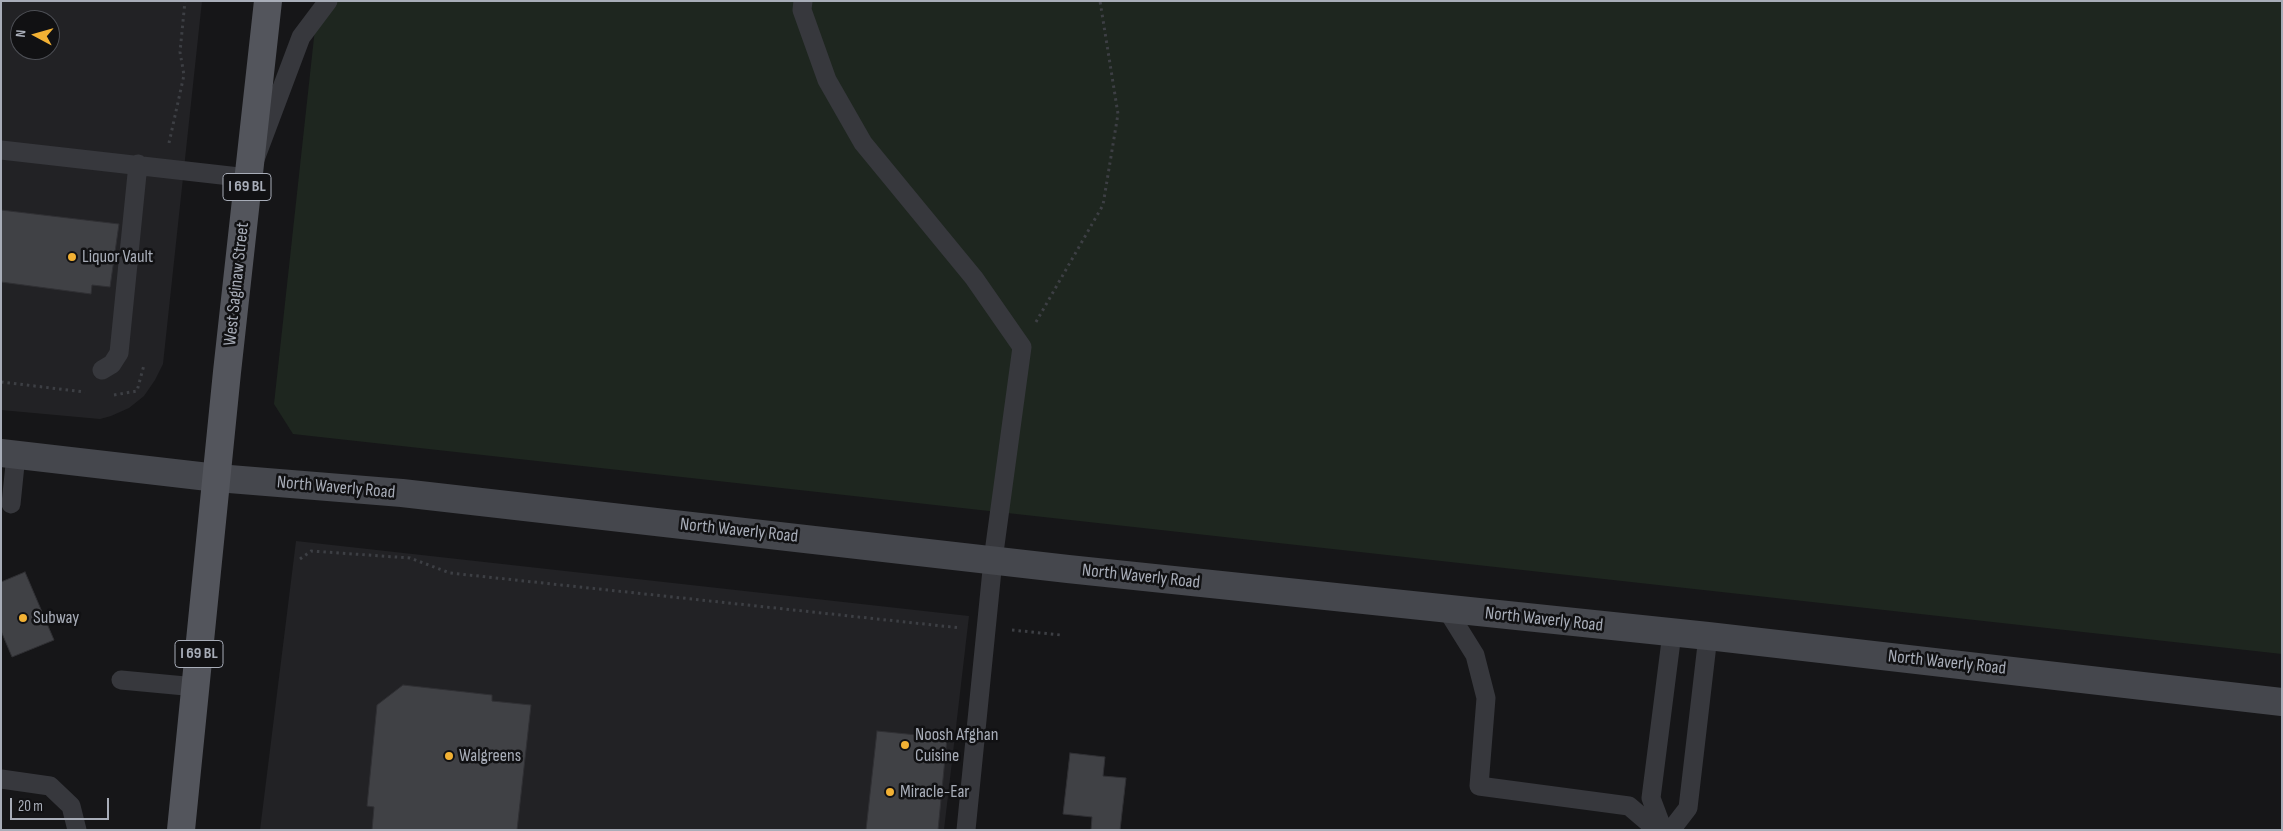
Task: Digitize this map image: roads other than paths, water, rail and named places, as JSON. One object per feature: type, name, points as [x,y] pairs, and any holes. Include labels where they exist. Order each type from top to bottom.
[{"type":"main road","name":"West Saginaw Street","points":[[217,478],[268,1]]},
{"type":"main road","name":"North Waverly Road","points":[[9,454],[217,478],[402,493],[1447,610],[1708,636],[2282,702]]},
{"type":"main road","name":"I 69 BL","points":[[181,830],[217,478]]},
{"type":"lane","points":[[1,150],[138,164],[248,178],[301,37],[328,1]]},
{"type":"lane","points":[[803,1],[802,10],[827,80],[863,143],[974,278],[1022,347],[993,560],[966,830]]},
{"type":"lane","points":[[103,349],[111,348],[113,332],[123,316],[138,164]]},
{"type":"lane","points":[[102,370],[112,364],[119,352],[113,332]]},
{"type":"lane","points":[[9,454],[11,504]]},
{"type":"lane","points":[[1447,610],[1475,655],[1486,698],[1479,786],[1629,806],[1658,830]]},
{"type":"lane","points":[[1663,830],[1651,798],[1672,632]]},
{"type":"lane","points":[[1671,830],[1688,808],[1708,636]]},
{"type":"lane","points":[[121,680],[196,687]]},
{"type":"lane","points":[[1,779],[50,786],[71,806],[77,830]]},
{"type":"place","name":"Liquor Vault","points":[[72,257]]},
{"type":"place","name":"Subway","points":[[23,618]]},
{"type":"place","name":"Noosh Afghan Cuisine","points":[[905,745]]},
{"type":"place","name":"Walgreens","points":[[449,756]]},
{"type":"place","name":"Miracle-Ear","points":[[890,792]]}]
